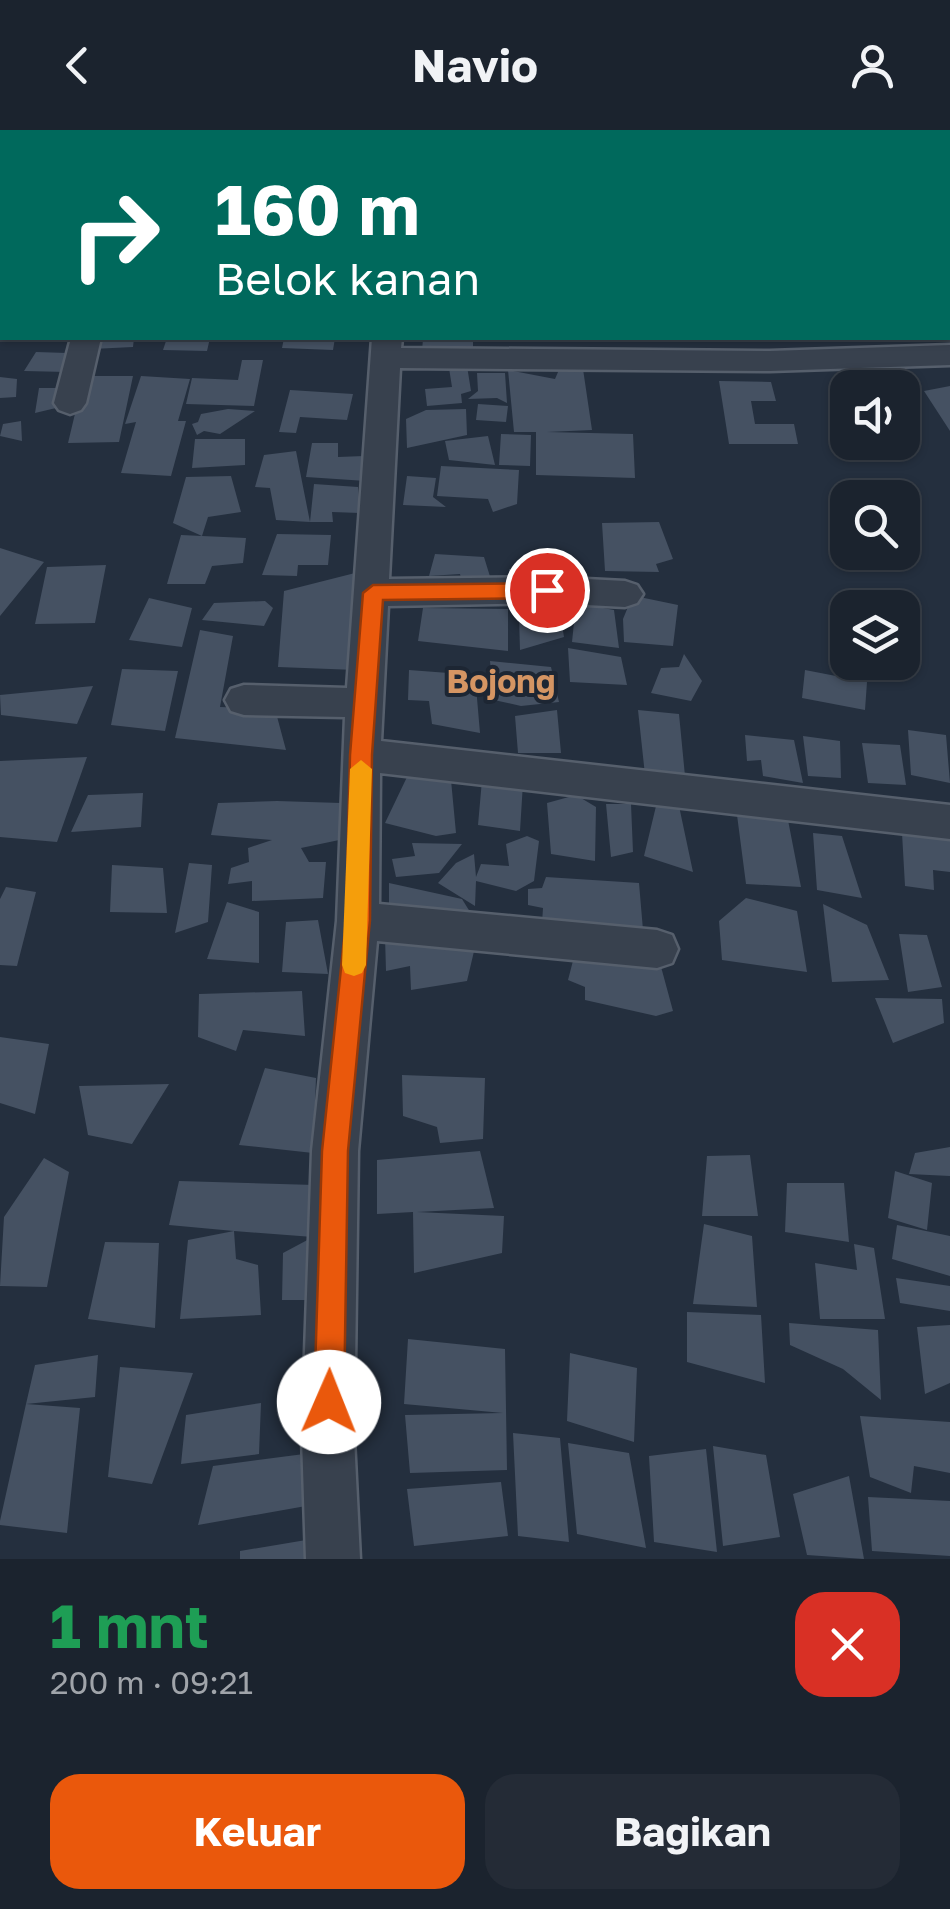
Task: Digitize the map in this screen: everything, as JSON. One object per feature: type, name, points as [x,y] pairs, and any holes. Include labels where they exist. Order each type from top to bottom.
[{"type":"street","points":[[70,403],[86,340]]},
{"type":"street","points":[[333,1559],[328,1438],[335,1151],[358,920],[361,755],[386,348],[767,349],[950,355]]},
{"type":"street","points":[[373,593],[547,590],[625,594]]},
{"type":"street","points":[[244,700],[367,703]]},
{"type":"street","points":[[361,755],[950,822]]},
{"type":"street","points":[[358,920],[656,950]]},
{"type":"building","points":[[93,340],[134,340],[133,347],[92,349]]},
{"type":"building","points":[[166,340],[210,340],[207,351],[163,350]]},
{"type":"building","points":[[284,340],[335,340],[333,350],[282,348]]},
{"type":"building","points":[[423,340],[473,340],[473,353],[422,352]]},
{"type":"building","points":[[36,352],[67,353],[67,372],[24,371]]},
{"type":"building","points":[[242,360],[263,360],[254,406],[186,404],[192,378],[238,380]]},
{"type":"building","points":[[561,365],[583,369],[592,430],[547,432],[633,434],[635,478],[536,475],[536,432],[514,432],[508,370],[555,379]]},
{"type":"building","points":[[467,366],[471,391],[461,394],[462,403],[427,406],[425,389],[452,387],[449,368]]},
{"type":"building","points":[[477,373],[505,373],[507,403],[497,398],[468,399],[478,391]]},
{"type":"building","points":[[84,376],[133,376],[119,442],[68,443]]},
{"type":"building","points":[[141,376],[190,379],[178,421],[186,421],[171,476],[121,473],[136,422],[125,424]]},
{"type":"building","points":[[0,377],[17,379],[16,397],[0,398]]},
{"type":"building","points":[[719,381],[771,382],[776,401],[751,401],[755,424],[794,424],[798,444],[729,444]]},
{"type":"building","points":[[950,386],[950,431],[924,391]]},
{"type":"building","points":[[39,388],[63,388],[56,408],[35,413]]},
{"type":"building","points":[[290,390],[353,394],[347,420],[300,417],[296,433],[279,432]]},
{"type":"building","points":[[478,404],[508,406],[506,422],[476,420]]},
{"type":"building","points":[[228,409],[255,411],[220,434],[204,431],[197,435],[192,424],[198,422],[201,414]]},
{"type":"building","points":[[466,409],[467,435],[407,448],[406,419],[426,410]]},
{"type":"building","points":[[21,421],[22,441],[0,436],[3,424]]},
{"type":"building","points":[[501,434],[531,435],[530,466],[499,465]]},
{"type":"building","points":[[488,436],[495,465],[449,460],[445,441]]},
{"type":"building","points":[[195,439],[245,439],[245,465],[192,468]]},
{"type":"building","points":[[312,443],[338,443],[338,457],[364,456],[366,481],[306,477]]},
{"type":"building","points":[[296,451],[310,522],[276,520],[270,488],[255,487],[264,455]]},
{"type":"building","points":[[441,466],[519,470],[517,504],[493,512],[488,499],[437,496]]},
{"type":"building","points":[[231,476],[241,512],[208,517],[202,536],[173,523],[186,477]]},
{"type":"building","points":[[407,476],[436,478],[433,497],[446,507],[403,505]]},
{"type":"building","points":[[314,484],[358,487],[360,513],[332,512],[333,522],[310,522]]},
{"type":"building","points":[[659,522],[673,559],[656,564],[659,572],[605,571],[602,523]]},
{"type":"building","points":[[277,534],[331,535],[328,565],[298,565],[297,576],[262,575]]},
{"type":"building","points":[[181,535],[246,538],[243,563],[212,566],[205,584],[167,584]]},
{"type":"building","points":[[0,548],[44,562],[0,616]]},
{"type":"building","points":[[435,554],[484,557],[492,583],[462,582],[460,574],[429,576]]},
{"type":"building","points":[[569,554],[578,583],[509,579],[509,569],[555,568]]},
{"type":"building","points":[[106,565],[95,623],[35,624],[47,567]]},
{"type":"building","points":[[359,572],[356,670],[278,667],[284,591]]},
{"type":"building","points":[[625,594],[678,605],[673,646],[624,642],[623,619],[630,602]]},
{"type":"building","points":[[149,598],[192,608],[182,647],[129,640]]},
{"type":"building","points":[[265,601],[273,608],[264,626],[202,620],[214,603]]},
{"type":"building","points":[[576,603],[614,610],[619,648],[572,642]]},
{"type":"building","points":[[423,608],[508,609],[508,651],[418,641]]},
{"type":"building","points":[[560,612],[564,637],[520,650],[519,618]]},
{"type":"building","points":[[200,630],[233,636],[220,707],[275,709],[286,750],[175,738]]},
{"type":"building","points":[[568,648],[621,657],[627,685],[570,682]]},
{"type":"building","points":[[684,654],[702,681],[691,701],[651,693],[661,668],[679,667]]},
{"type":"building","points":[[490,661],[551,667],[559,702],[521,706],[494,700]]},
{"type":"building","points":[[122,669],[178,671],[165,731],[111,725]]},
{"type":"building","points":[[409,670],[475,675],[480,733],[432,724],[429,701],[408,700]]},
{"type":"building","points":[[805,670],[830,675],[830,680],[867,682],[865,710],[802,698]]},
{"type":"building","points":[[93,686],[77,724],[1,715],[0,695]]},
{"type":"building","points":[[557,710],[561,753],[518,753],[515,716]]},
{"type":"building","points":[[638,710],[679,714],[685,776],[645,775]]},
{"type":"building","points":[[908,730],[946,735],[950,783],[911,775]]},
{"type":"building","points":[[745,735],[794,740],[803,783],[763,776],[761,760],[747,761]]},
{"type":"building","points":[[803,736],[840,741],[841,778],[808,776]]},
{"type":"building","points":[[862,743],[900,745],[906,785],[868,783]]},
{"type":"building","points":[[87,757],[57,842],[0,837],[0,761]]},
{"type":"building","points":[[407,777],[451,780],[456,833],[436,836],[385,823]]},
{"type":"building","points":[[482,780],[523,783],[520,831],[478,825]]},
{"type":"building","points":[[143,793],[141,827],[71,832],[88,795]]},
{"type":"building","points":[[576,795],[596,807],[595,861],[551,854],[547,803]]},
{"type":"building","points":[[657,802],[679,806],[693,872],[644,856]]},
{"type":"building","points":[[218,803],[341,803],[344,839],[301,848],[309,862],[326,862],[323,898],[252,901],[252,881],[228,884],[231,868],[249,862],[248,848],[272,840],[211,835]]},
{"type":"building","points":[[606,804],[631,804],[633,852],[611,857]]},
{"type":"building","points":[[737,815],[787,815],[801,887],[746,884]]},
{"type":"building","points":[[813,833],[842,836],[862,898],[817,890]]},
{"type":"building","points":[[902,833],[950,838],[950,872],[933,870],[934,890],[905,886]]},
{"type":"building","points":[[527,836],[539,841],[534,881],[516,891],[476,881],[475,906],[438,883],[456,863],[474,854],[476,877],[481,864],[509,866],[506,844]]},
{"type":"building","points":[[412,843],[462,844],[439,873],[396,877],[392,859],[415,856]]},
{"type":"building","points":[[189,863],[212,865],[208,922],[175,933]]},
{"type":"building","points":[[112,865],[163,868],[167,913],[110,912]]},
{"type":"building","points":[[546,877],[639,883],[643,930],[542,923],[543,908],[528,905],[528,889],[542,888]]},
{"type":"building","points":[[389,883],[462,899],[475,920],[389,908]]},
{"type":"building","points":[[6,887],[36,892],[17,966],[0,965],[0,899]]},
{"type":"building","points":[[746,898],[797,911],[807,972],[722,960],[719,921]]},
{"type":"building","points":[[227,902],[259,912],[259,963],[207,959]]},
{"type":"building","points":[[823,904],[867,925],[889,980],[832,982]]},
{"type":"building","points":[[318,920],[328,974],[282,972],[286,922]]},
{"type":"building","points":[[899,934],[927,935],[942,987],[908,992]]},
{"type":"building","points":[[385,937],[475,947],[467,981],[411,990],[410,966],[386,971]]},
{"type":"building","points":[[575,953],[660,963],[673,1011],[656,1016],[585,1000],[585,987],[568,980]]},
{"type":"building","points":[[302,991],[305,1036],[243,1030],[236,1051],[198,1037],[199,994]]},
{"type":"building","points":[[875,998],[942,999],[944,1023],[893,1043]]},
{"type":"building","points":[[0,1037],[49,1044],[35,1114],[0,1103]]},
{"type":"building","points":[[265,1068],[316,1078],[313,1153],[239,1145]]},
{"type":"building","points":[[402,1075],[485,1078],[483,1139],[440,1143],[437,1127],[403,1116]]},
{"type":"building","points":[[169,1084],[132,1144],[88,1135],[79,1086]]},
{"type":"building","points":[[950,1147],[950,1176],[909,1174],[915,1153]]},
{"type":"building","points":[[480,1151],[494,1208],[417,1212],[504,1216],[502,1253],[414,1273],[413,1212],[377,1214],[377,1160]]},
{"type":"building","points":[[750,1155],[758,1216],[702,1216],[707,1156]]},
{"type":"building","points":[[44,1158],[69,1172],[47,1287],[0,1286],[4,1217]]},
{"type":"building","points":[[895,1171],[932,1183],[927,1230],[888,1218]]},
{"type":"building","points":[[179,1181],[315,1185],[313,1237],[169,1225]]},
{"type":"building","points":[[787,1183],[844,1183],[849,1242],[785,1232]]},
{"type":"building","points":[[704,1224],[752,1236],[757,1307],[693,1304]]},
{"type":"building","points":[[897,1225],[950,1236],[950,1276],[892,1259]]},
{"type":"building","points":[[234,1231],[236,1259],[258,1265],[261,1315],[180,1319],[188,1240]]},
{"type":"building","points":[[313,1237],[315,1300],[282,1300],[283,1253]]},
{"type":"building","points":[[105,1242],[159,1243],[155,1328],[88,1319]]},
{"type":"building","points":[[854,1244],[874,1248],[885,1319],[820,1319],[815,1263],[857,1270]]},
{"type":"building","points":[[896,1278],[950,1286],[950,1311],[900,1303]]},
{"type":"building","points":[[687,1312],[761,1315],[765,1383],[687,1362]]},
{"type":"building","points":[[789,1323],[878,1330],[881,1400],[843,1369],[790,1345]]},
{"type":"building","points":[[950,1325],[950,1383],[925,1394],[917,1327]]},
{"type":"building","points":[[408,1339],[505,1349],[507,1470],[410,1473],[405,1415],[503,1413],[404,1404]]},
{"type":"building","points":[[570,1353],[637,1368],[634,1442],[567,1421]]},
{"type":"building","points":[[98,1355],[95,1397],[26,1404],[35,1365]]},
{"type":"building","points":[[120,1367],[193,1373],[152,1484],[108,1477]]},
{"type":"building","points":[[261,1403],[259,1454],[181,1464],[186,1415]]},
{"type":"building","points":[[26,1404],[80,1408],[67,1533],[0,1525]]},
{"type":"building","points":[[860,1416],[950,1422],[950,1473],[914,1466],[911,1493],[870,1477]]},
{"type":"building","points":[[513,1433],[560,1438],[569,1542],[518,1536]]},
{"type":"building","points":[[568,1443],[629,1453],[646,1548],[577,1534]]},
{"type":"building","points":[[713,1446],[766,1455],[780,1537],[723,1546]]},
{"type":"building","points":[[706,1449],[717,1552],[654,1542],[649,1456]]},
{"type":"building","points":[[304,1454],[306,1506],[198,1525],[213,1466]]},
{"type":"building","points":[[849,1476],[864,1559],[807,1555],[793,1494]]},
{"type":"building","points":[[501,1482],[508,1536],[414,1546],[407,1489]]},
{"type":"building","points":[[868,1497],[950,1501],[950,1556],[872,1551]]},
{"type":"building","points":[[318,1538],[318,1559],[240,1559],[240,1551]]},
{"type":"slow traffic","points":[[354,965],[361,769]]},
{"type":"district","name":"Bojong","points":[[501,682]]},
{"type":"route","points":[[329,1402],[335,1151],[358,920],[361,755],[373,593],[547,590]]}]
